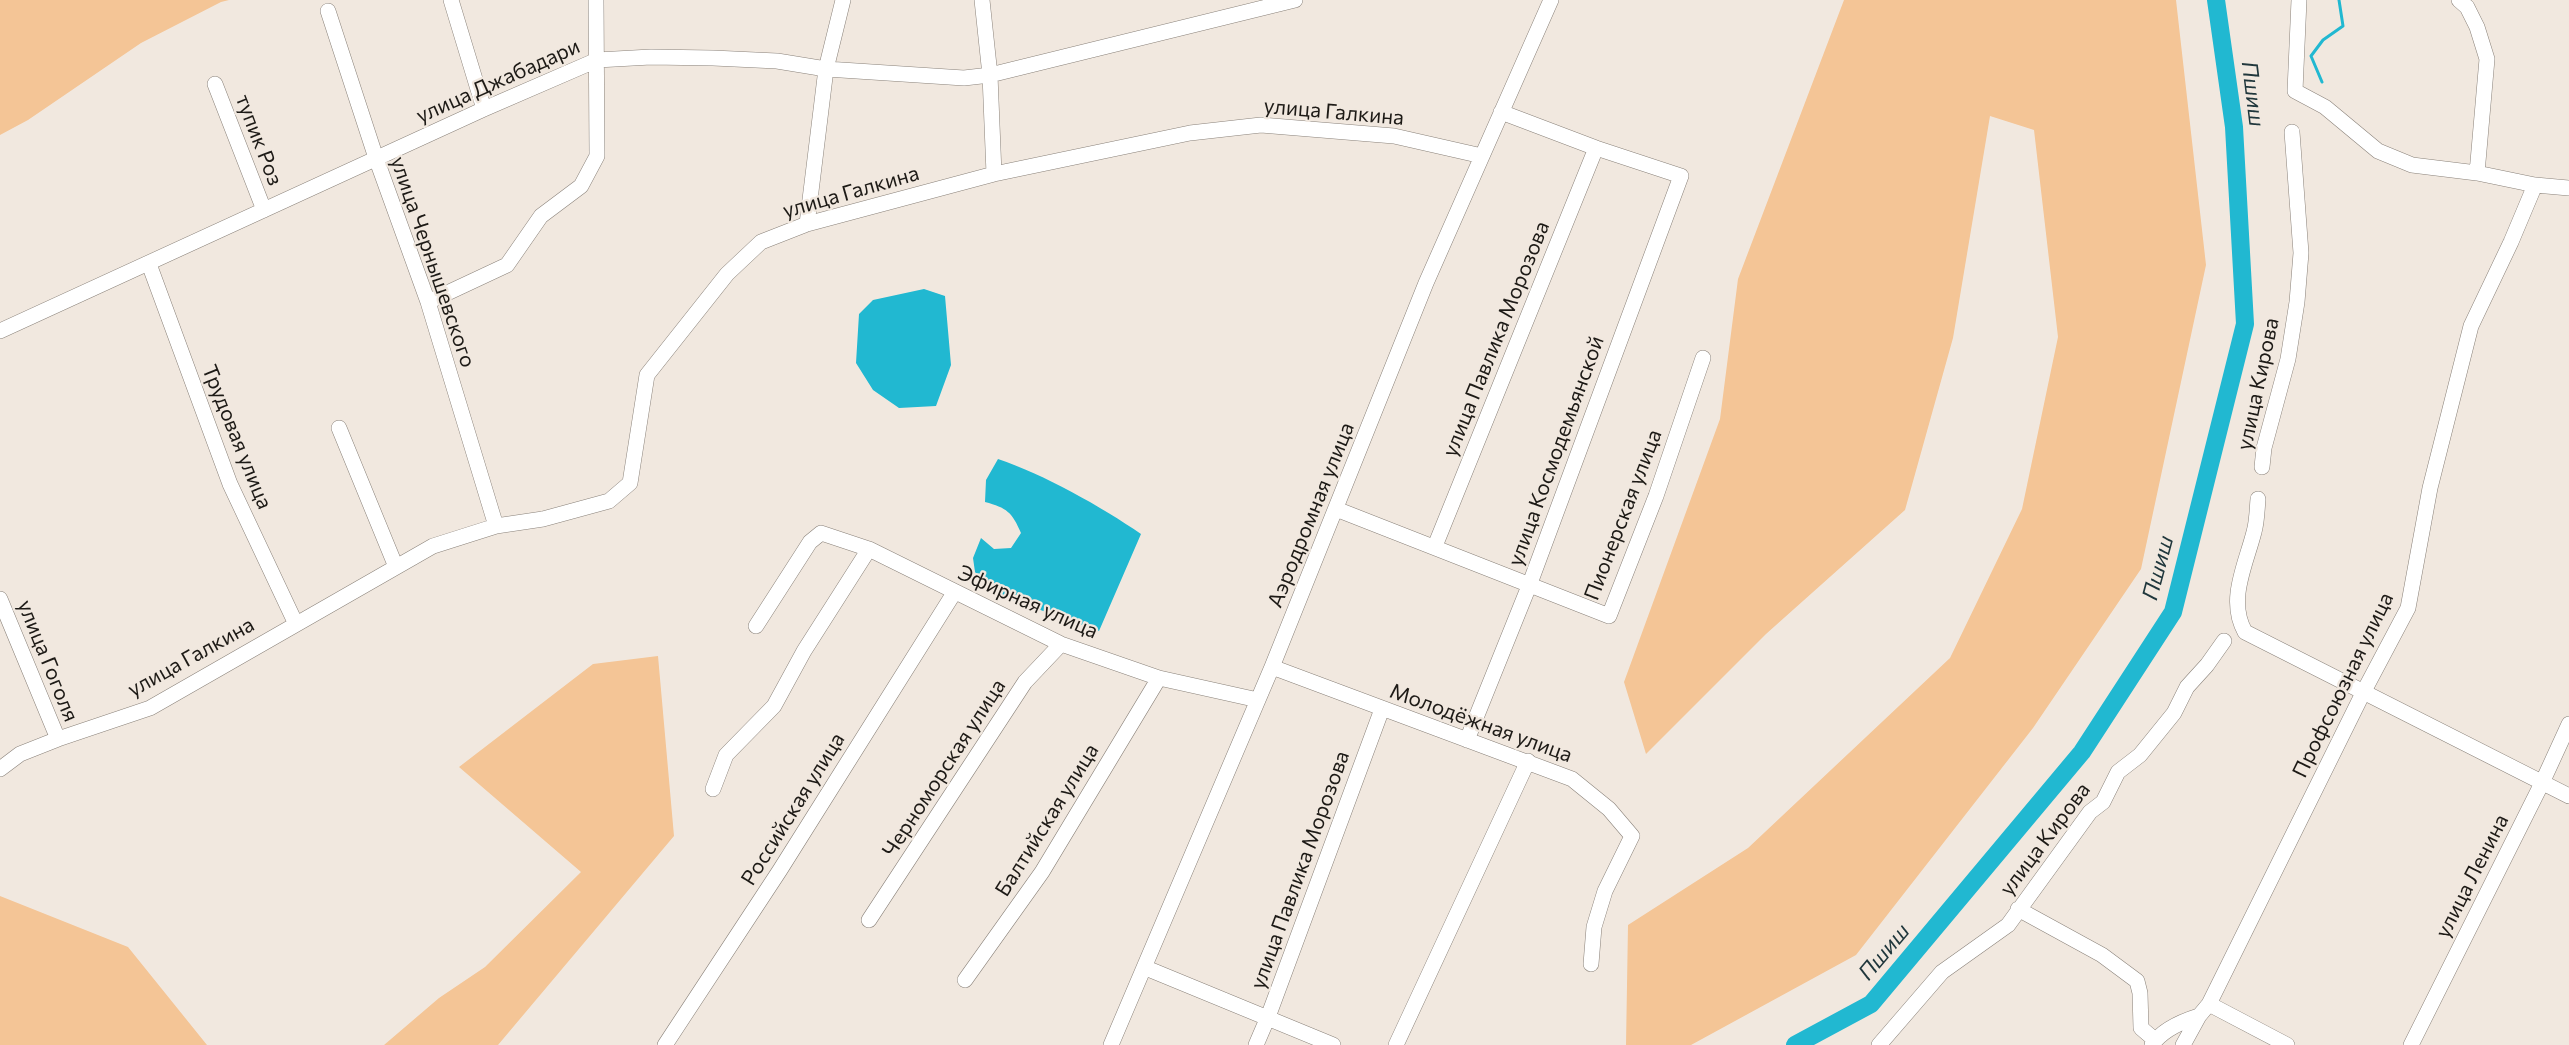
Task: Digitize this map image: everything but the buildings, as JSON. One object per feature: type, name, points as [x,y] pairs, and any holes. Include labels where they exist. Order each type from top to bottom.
[{"type":"street","points":[[451,0],[484,109]]},
{"type":"street","points":[[428,302],[507,264],[541,216],[581,186],[597,156],[596,0]]},
{"type":"street","points":[[807,224],[826,69],[843,0]]},
{"type":"street","points":[[982,0],[990,75],[994,174]]},
{"type":"street","name":"улица Джабадари","points":[[0,331],[484,109],[597,60],[651,57],[777,61],[826,69],[964,78],[990,75],[1296,0]]},
{"type":"street","name":"Аэродромная улица","points":[[1111,1045],[1146,968],[1272,668],[1426,283],[1551,0]]},
{"type":"street","points":[[2299,0],[2295,91],[2325,107],[2378,151],[2412,165],[2477,173],[2535,185],[2569,188]]},
{"type":"street","points":[[2459,0],[2467,7],[2477,27],[2487,59],[2477,173]]},
{"type":"street","name":"улица Чернышевского","points":[[328,11],[376,159],[428,302],[496,526]]},
{"type":"street","name":"тупик Роз","points":[[215,84],[264,210]]},
{"type":"street","points":[[1501,112],[1596,148]]},
{"type":"street","name":"улица Галкина","points":[[0,769],[20,754],[150,708],[195,684],[295,622],[433,546],[496,526],[543,519],[609,501],[630,483],[646,375],[727,273],[761,242],[807,224],[994,174],[1190,133],[1261,124],[1394,136],[1482,156]]},
{"type":"street","name":"улица Кирова","points":[[2262,467],[2264,448],[2288,359],[2297,302],[2301,253],[2292,132]]},
{"type":"street","name":"улица Космодемьянской","points":[[1467,740],[1529,586],[1681,176],[1596,148]]},
{"type":"street","name":"улица Павлика Морозова","points":[[1435,546],[1596,148]]},
{"type":"street","name":"Профсоюзная улица","points":[[2183,1045],[2204,1010],[2408,608],[2430,488],[2470,326],[2511,242],[2535,185]]},
{"type":"street","name":"Трудовая улица","points":[[149,264],[230,484],[295,622]]},
{"type":"street","name":"Пионерская улица","points":[[1336,509],[1609,616],[1656,496],[1703,358]]},
{"type":"street","points":[[339,428],[396,567]]},
{"type":"street","points":[[2258,499],[2255,530],[2241,574],[2237,599],[2238,620],[2245,632],[2569,796]]},
{"type":"street","name":"Эфирная улица","points":[[756,626],[810,542],[821,533],[869,549],[1061,644],[1160,678],[1258,700]]},
{"type":"street","points":[[713,789],[726,755],[774,706],[804,651],[869,549]]},
{"type":"street","name":"Российская улица","points":[[665,1045],[780,870],[954,593]]},
{"type":"street","name":"улица Гоголя","points":[[0,598],[58,739]]},
{"type":"street","name":"улица Кирова","points":[[1880,1045],[1942,972],[2008,925],[2090,812],[2103,802],[2118,772],[2140,755],[2174,713],[2187,687],[2224,641]]},
{"type":"street","name":"Черноморская улица","points":[[869,920],[1025,681],[1061,644]]},
{"type":"street","name":"Молодёжная улица","points":[[1272,668],[1572,779],[1609,809],[1632,836],[1605,891],[1594,927],[1591,964]]},
{"type":"street","name":"Балтийская улица","points":[[965,980],[1042,872],[1160,678]]},
{"type":"street","name":"улица Павлика Морозова","points":[[1256,1045],[1382,709]]},
{"type":"street","name":"улица Ленина","points":[[2410,1045],[2542,783],[2569,724]]},
{"type":"street","points":[[1396,1045],[1528,761]]},
{"type":"street","points":[[2018,909],[2102,955],[2137,981],[2140,993],[2141,1028],[2154,1042],[2183,1021],[2204,1010],[2287,1045]]},
{"type":"street","points":[[1146,968],[1333,1045]]},
{"type":"shaded area","points":[[0,0],[229,0],[141,43],[28,120],[0,135]]},
{"type":"shaded area","points":[[1844,0],[2176,0],[2206,265],[2141,569],[2033,728],[1856,955],[1691,1045],[1626,1045],[1628,925],[1748,848],[1950,658],[2022,509],[2058,337],[2034,130],[1990,116],[1953,338],[1905,510],[1766,634],[1646,754],[1624,682],[1720,419],[1738,279]]},
{"type":"shaded area","points":[[658,656],[674,836],[498,1045],[384,1045],[439,998],[485,967],[581,872],[459,767],[593,664]]},
{"type":"shaded area","points":[[0,896],[128,947],[207,1045],[0,1045]]},
{"type":"water","points":[[924,289],[945,296],[951,365],[936,406],[899,408],[873,390],[856,363],[859,314],[873,300]]},
{"type":"water","points":[[998,459],[1034,473],[1072,492],[1141,534],[1099,631],[993,593],[975,572],[973,558],[981,538],[994,549],[1011,548],[1021,533],[1008,512],[999,506],[985,502],[986,480]]},
{"type":"waterway","name":"Пшиш","points":[[1795,1045],[1871,1004],[2082,752],[2173,612],[2245,324],[2234,127],[2216,0]]},
{"type":"waterway","points":[[2322,82],[2311,56],[2323,40],[2343,26],[2339,0]]}]
